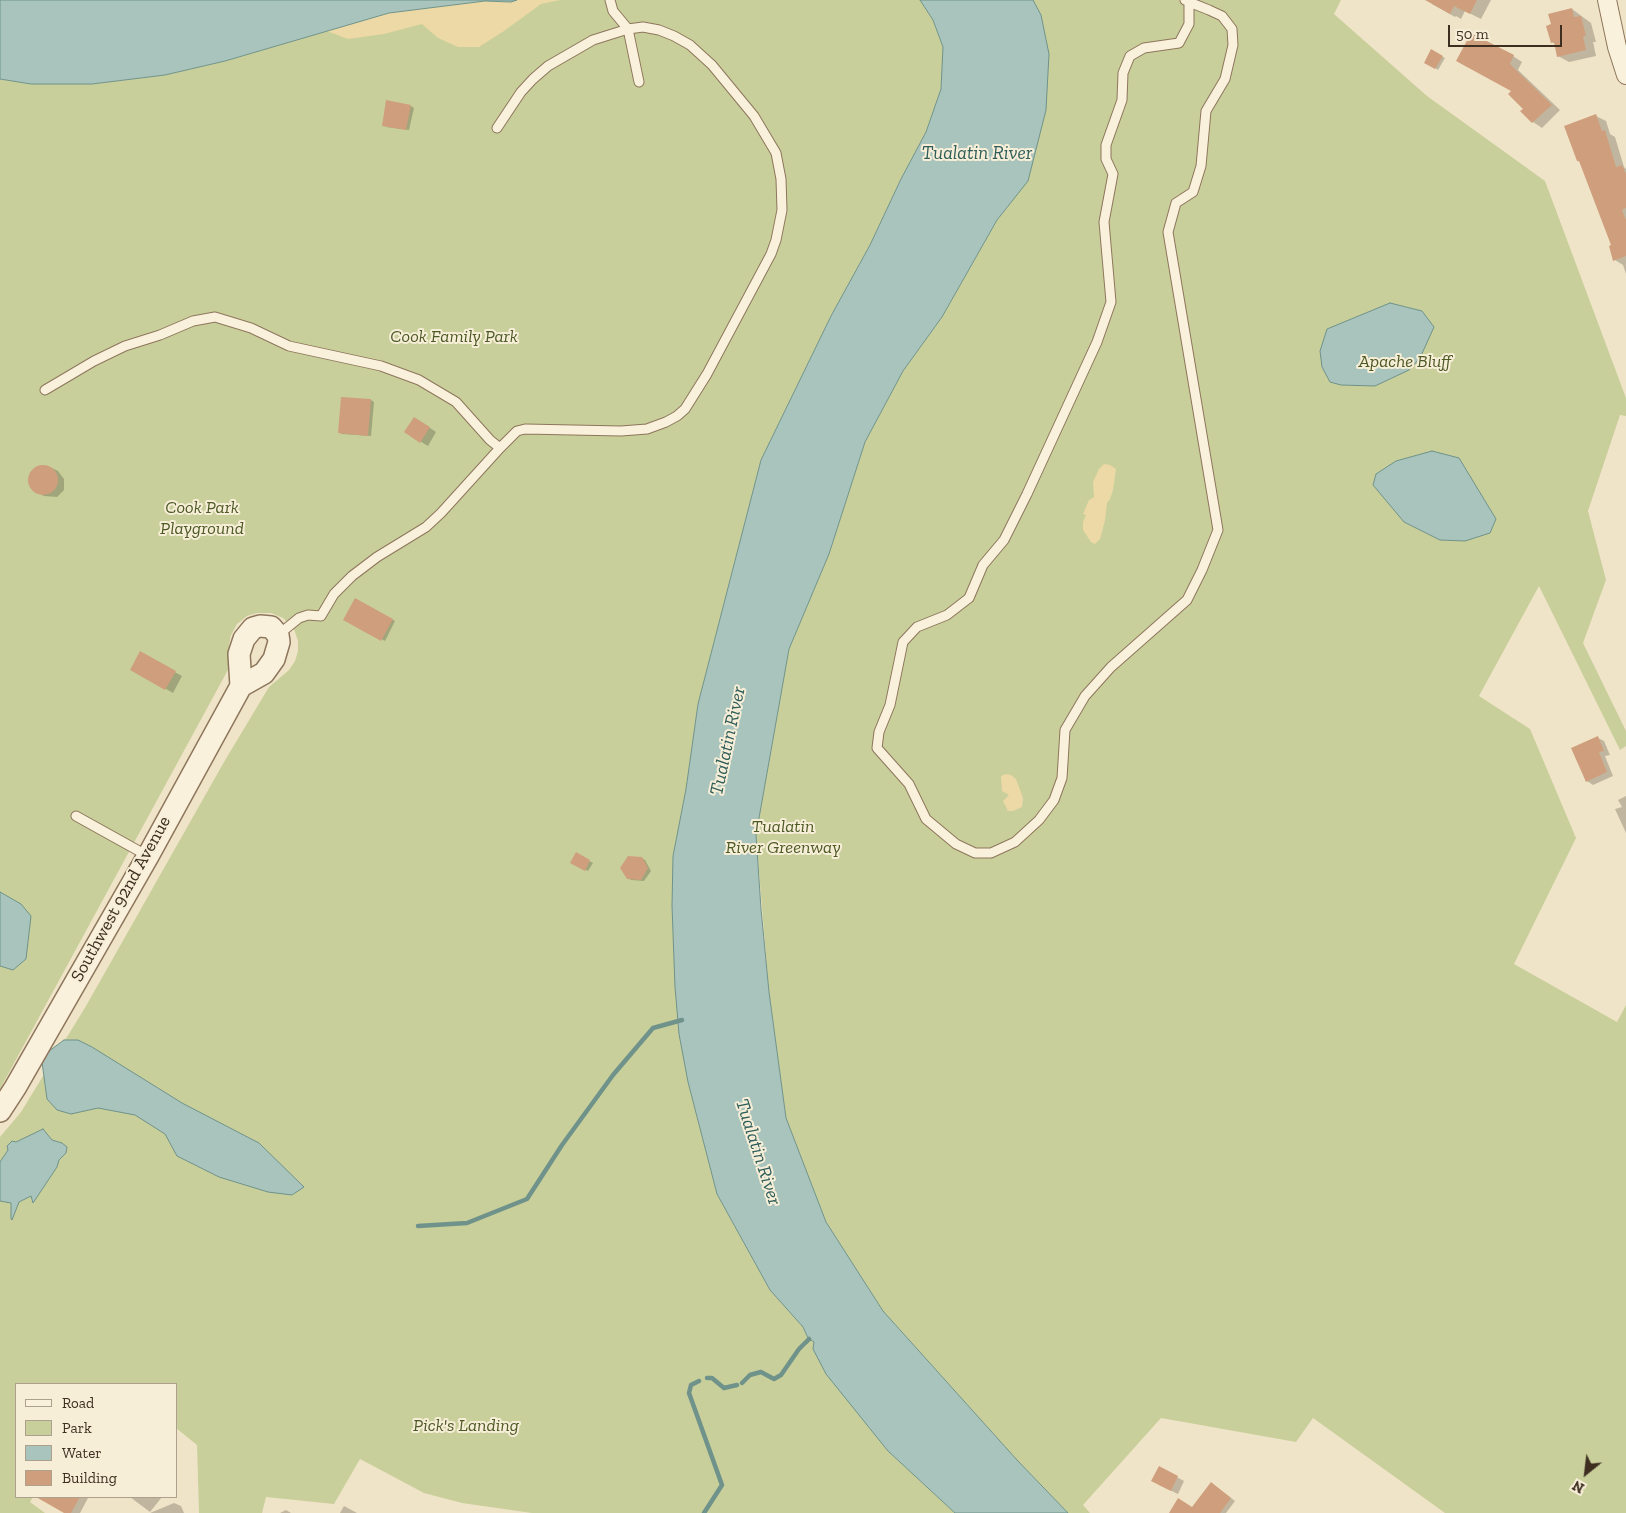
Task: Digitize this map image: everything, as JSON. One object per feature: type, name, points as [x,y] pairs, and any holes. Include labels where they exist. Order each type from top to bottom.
[{"type":"street","points":[[1607,0],[1616,47],[1626,75]]},
{"type":"street","points":[[260,626],[271,627],[278,635],[278,650],[270,667],[258,678],[241,686],[239,662],[244,639],[253,628],[260,626]]},
{"type":"street","name":"Southwest 92nd Avenue","points":[[0,1111],[148,856],[241,686]]},
{"type":"lane","points":[[610,0],[613,11],[628,29],[639,82]]},
{"type":"lane","points":[[1187,1],[1222,16],[1232,29],[1233,46],[1225,79],[1206,111],[1201,166],[1193,192],[1176,203],[1168,232],[1218,530],[1202,570],[1187,600],[1111,667],[1085,696],[1065,730],[1062,778],[1054,800],[1039,820],[1015,842],[991,853],[975,853],[956,844],[926,819],[909,784],[877,748],[879,732],[890,705],[903,642],[917,627],[948,615],[968,598],[983,565],[1004,540],[1097,342],[1111,302],[1104,222],[1113,174],[1106,159],[1106,145],[1122,100],[1123,73],[1130,56],[1144,48],[1179,42],[1189,24],[1187,1]]},
{"type":"lane","points":[[278,635],[299,618],[308,615],[321,616],[343,584],[377,557],[426,527],[517,431],[526,428],[621,431],[647,429],[677,416],[685,409],[707,374],[771,254],[782,210],[780,167],[776,153],[754,116],[712,65],[690,45],[659,30],[628,29],[593,40],[548,66],[522,92],[497,128]]},
{"type":"lane","points":[[45,390],[94,361],[125,346],[160,335],[192,321],[215,318],[251,328],[288,346],[380,366],[419,380],[456,402],[490,440],[500,448]]},
{"type":"lane","points":[[76,816],[148,856]]},
{"type":"green space","name":"Cook Family Park","points":[[517,0],[920,0],[933,20],[944,50],[941,89],[926,132],[901,179],[870,245],[831,316],[761,460],[698,704],[686,789],[673,856],[688,1082],[717,1194],[770,1290],[803,1327],[808,1338],[814,1342],[888,1451],[955,1513],[532,1513],[462,1503],[424,1493],[360,1459],[334,1504],[266,1497],[262,1513],[199,1513],[197,1445],[178,1430],[178,1383],[15,1383],[15,1498],[32,1498],[30,1502],[45,1513],[0,1513],[0,1137],[21,1112],[86,1006],[224,762],[269,687],[289,670],[295,661],[298,641],[294,629],[283,618],[271,613],[257,613],[247,616],[237,624],[231,635],[229,645],[231,661],[229,668],[0,1089],[0,79],[31,84],[92,84],[165,75],[225,61],[389,13]]},
{"type":"green space","points":[[1033,0],[1341,0],[1334,14],[1427,96],[1545,181],[1626,398],[1626,416],[1620,415],[1588,511],[1606,580],[1583,643],[1626,731],[1626,746],[1620,750],[1539,586],[1479,696],[1530,729],[1576,838],[1514,964],[1617,1022],[1626,1005],[1626,1513],[1445,1513],[1313,1418],[1296,1442],[1161,1418],[1083,1505],[1090,1513],[1068,1513],[1017,1460],[883,1311],[826,1222],[786,1118],[769,992],[756,835],[789,649],[829,554],[865,442],[903,371],[942,317],[997,220],[1028,180],[1041,15]]},
{"type":"sand","points":[[517,0],[560,0],[541,4],[479,47],[458,47],[438,38],[422,24],[384,34],[348,39],[327,31],[389,13],[485,1],[511,2]]},
{"type":"sand","points":[[1104,464],[1116,469],[1113,490],[1107,503],[1102,532],[1100,539],[1095,544],[1091,542],[1083,530],[1083,522],[1086,515],[1083,514],[1089,500],[1094,497],[1093,482],[1099,469]]},
{"type":"sand","points":[[1006,774],[1016,779],[1023,798],[1022,807],[1013,811],[1008,811],[1003,801],[1009,795],[1002,791],[1001,776]]},
{"type":"water","points":[[0,0],[517,0],[511,2],[485,1],[389,13],[225,61],[165,75],[92,84],[31,84],[0,79]]},
{"type":"water","name":"Tualatin River","points":[[920,0],[1033,0],[1041,15],[1049,54],[1046,110],[1028,181],[997,220],[942,317],[903,371],[865,442],[829,554],[789,649],[756,835],[769,992],[786,1118],[826,1222],[883,1311],[1017,1460],[1068,1513],[955,1513],[888,1451],[826,1374],[813,1349],[814,1342],[811,1340],[806,1344],[808,1338],[803,1327],[770,1290],[717,1194],[688,1082],[679,1034],[672,906],[673,856],[686,789],[698,704],[761,460],[831,316],[870,245],[901,179],[926,132],[941,89],[943,47],[933,20]]},
{"type":"water","points":[[1390,303],[1422,311],[1434,327],[1420,358],[1409,370],[1375,386],[1341,385],[1330,382],[1322,367],[1320,351],[1327,329]]},
{"type":"water","points":[[1432,451],[1459,458],[1496,519],[1490,533],[1465,541],[1440,540],[1404,522],[1373,485],[1376,474],[1396,461]]},
{"type":"water","points":[[0,892],[21,904],[31,916],[26,959],[13,970],[0,966]]},
{"type":"water","points":[[64,1040],[78,1040],[92,1047],[182,1103],[259,1143],[304,1187],[292,1195],[268,1192],[219,1177],[177,1156],[165,1134],[135,1115],[98,1108],[71,1114],[57,1110],[47,1099],[42,1062],[45,1054]]},
{"type":"water","points":[[43,1129],[52,1140],[62,1143],[67,1147],[66,1153],[59,1160],[57,1167],[33,1203],[31,1196],[19,1202],[12,1220],[11,1203],[0,1201],[0,1162],[8,1150],[7,1146],[12,1141],[16,1142]]},
{"type":"building","points":[[1425,0],[1477,0],[1470,14],[1454,6],[1450,14]]},
{"type":"building","points":[[1572,8],[1574,17],[1581,16],[1586,36],[1583,36],[1586,50],[1557,57],[1554,42],[1551,43],[1546,26],[1551,24],[1548,14]]},
{"type":"building","points":[[1471,33],[1514,55],[1510,64],[1552,105],[1532,123],[1520,111],[1523,109],[1508,94],[1511,91],[1456,61]]},
{"type":"building","points":[[1431,49],[1443,56],[1435,69],[1424,63]]},
{"type":"building","points":[[386,100],[411,105],[406,130],[382,126]]},
{"type":"building","points":[[1596,114],[1602,131],[1605,130],[1616,167],[1622,165],[1626,174],[1626,208],[1622,210],[1626,220],[1626,256],[1613,261],[1609,246],[1611,245],[1564,126]]},
{"type":"building","points":[[341,397],[371,399],[368,436],[338,433]]},
{"type":"building","points":[[414,417],[430,427],[420,443],[404,432]]},
{"type":"building","points":[[43,465],[53,470],[58,480],[53,490],[43,495],[33,490],[28,480],[33,470]]},
{"type":"building","points":[[355,598],[393,619],[381,641],[343,620]]},
{"type":"building","points":[[140,651],[176,671],[165,690],[130,670]]},
{"type":"building","points":[[1598,736],[1604,751],[1599,752],[1607,772],[1586,782],[1571,748]]},
{"type":"building","points":[[576,852],[590,860],[585,871],[570,863]]},
{"type":"building","points":[[628,856],[642,857],[648,868],[641,880],[627,879],[620,868]]},
{"type":"building","points":[[1159,1466],[1178,1476],[1171,1491],[1151,1481]]},
{"type":"building","points":[[1211,1482],[1231,1498],[1220,1513],[1169,1513],[1178,1498],[1192,1507]]},
{"type":"building","points":[[38,1498],[79,1498],[71,1513],[64,1513]]},
{"type":"waterway","points":[[418,1226],[467,1223],[527,1199],[562,1145],[613,1075],[653,1028],[682,1020]]},
{"type":"waterway","points":[[742,1383],[750,1375],[761,1372],[774,1379],[781,1375],[799,1349],[809,1339]]},
{"type":"waterway","points":[[707,1378],[712,1378],[724,1388],[737,1385]]},
{"type":"waterway","points":[[699,1381],[691,1385],[689,1393],[722,1485],[704,1513]]},
{"type":"park label","name":"Apache Bluff","points":[[1405,362]]},
{"type":"park label","name":"Cook Park Playground","points":[[202,518]]},
{"type":"park label","name":"Tualatin River Greenway","points":[[783,838]]},
{"type":"park label","name":"Pick's Landing","points":[[466,1426]]}]
